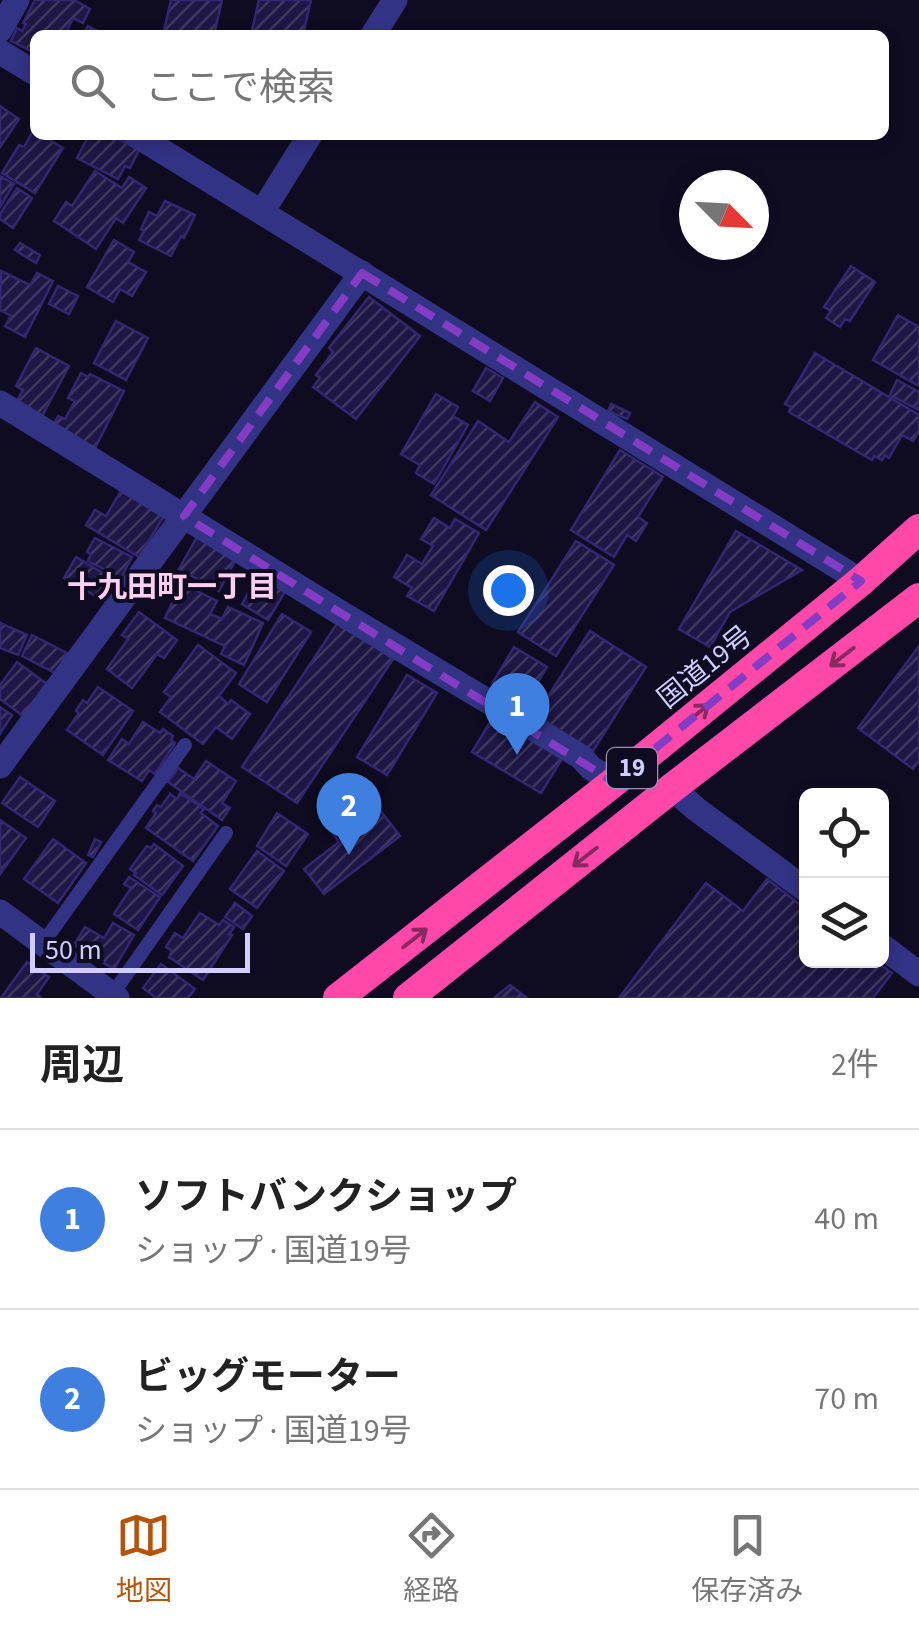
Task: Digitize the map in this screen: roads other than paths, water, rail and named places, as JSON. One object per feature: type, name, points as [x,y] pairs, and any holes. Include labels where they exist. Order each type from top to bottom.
[{"type":"highway","name":"国道19号","points":[[338,998],[614,782],[919,529]]},
{"type":"highway","name":"19","points":[[408,998],[919,598]]},
{"type":"street","points":[[0,30],[17,0]]},
{"type":"street","points":[[376,30],[394,0]]},
{"type":"street","points":[[0,52],[30,70]]},
{"type":"street","points":[[144,140],[861,581]]},
{"type":"street","points":[[262,212],[307,140]]},
{"type":"street","points":[[0,766],[362,274]]},
{"type":"street","points":[[0,403],[581,757],[614,782]]},
{"type":"street","points":[[672,788],[799,885]]},
{"type":"street","points":[[0,912],[114,996]]},
{"type":"street","points":[[889,951],[919,974]]},
{"type":"lane","points":[[43,944],[185,744]]},
{"type":"lane","points":[[114,996],[226,834]]},
{"type":"place","name":"ソフトバンクショップ","points":[[517,755]]},
{"type":"place","name":"ビッグモーター","points":[[349,855]]},
{"type":"district","name":"十九田町一丁目","points":[[172,587]]}]
